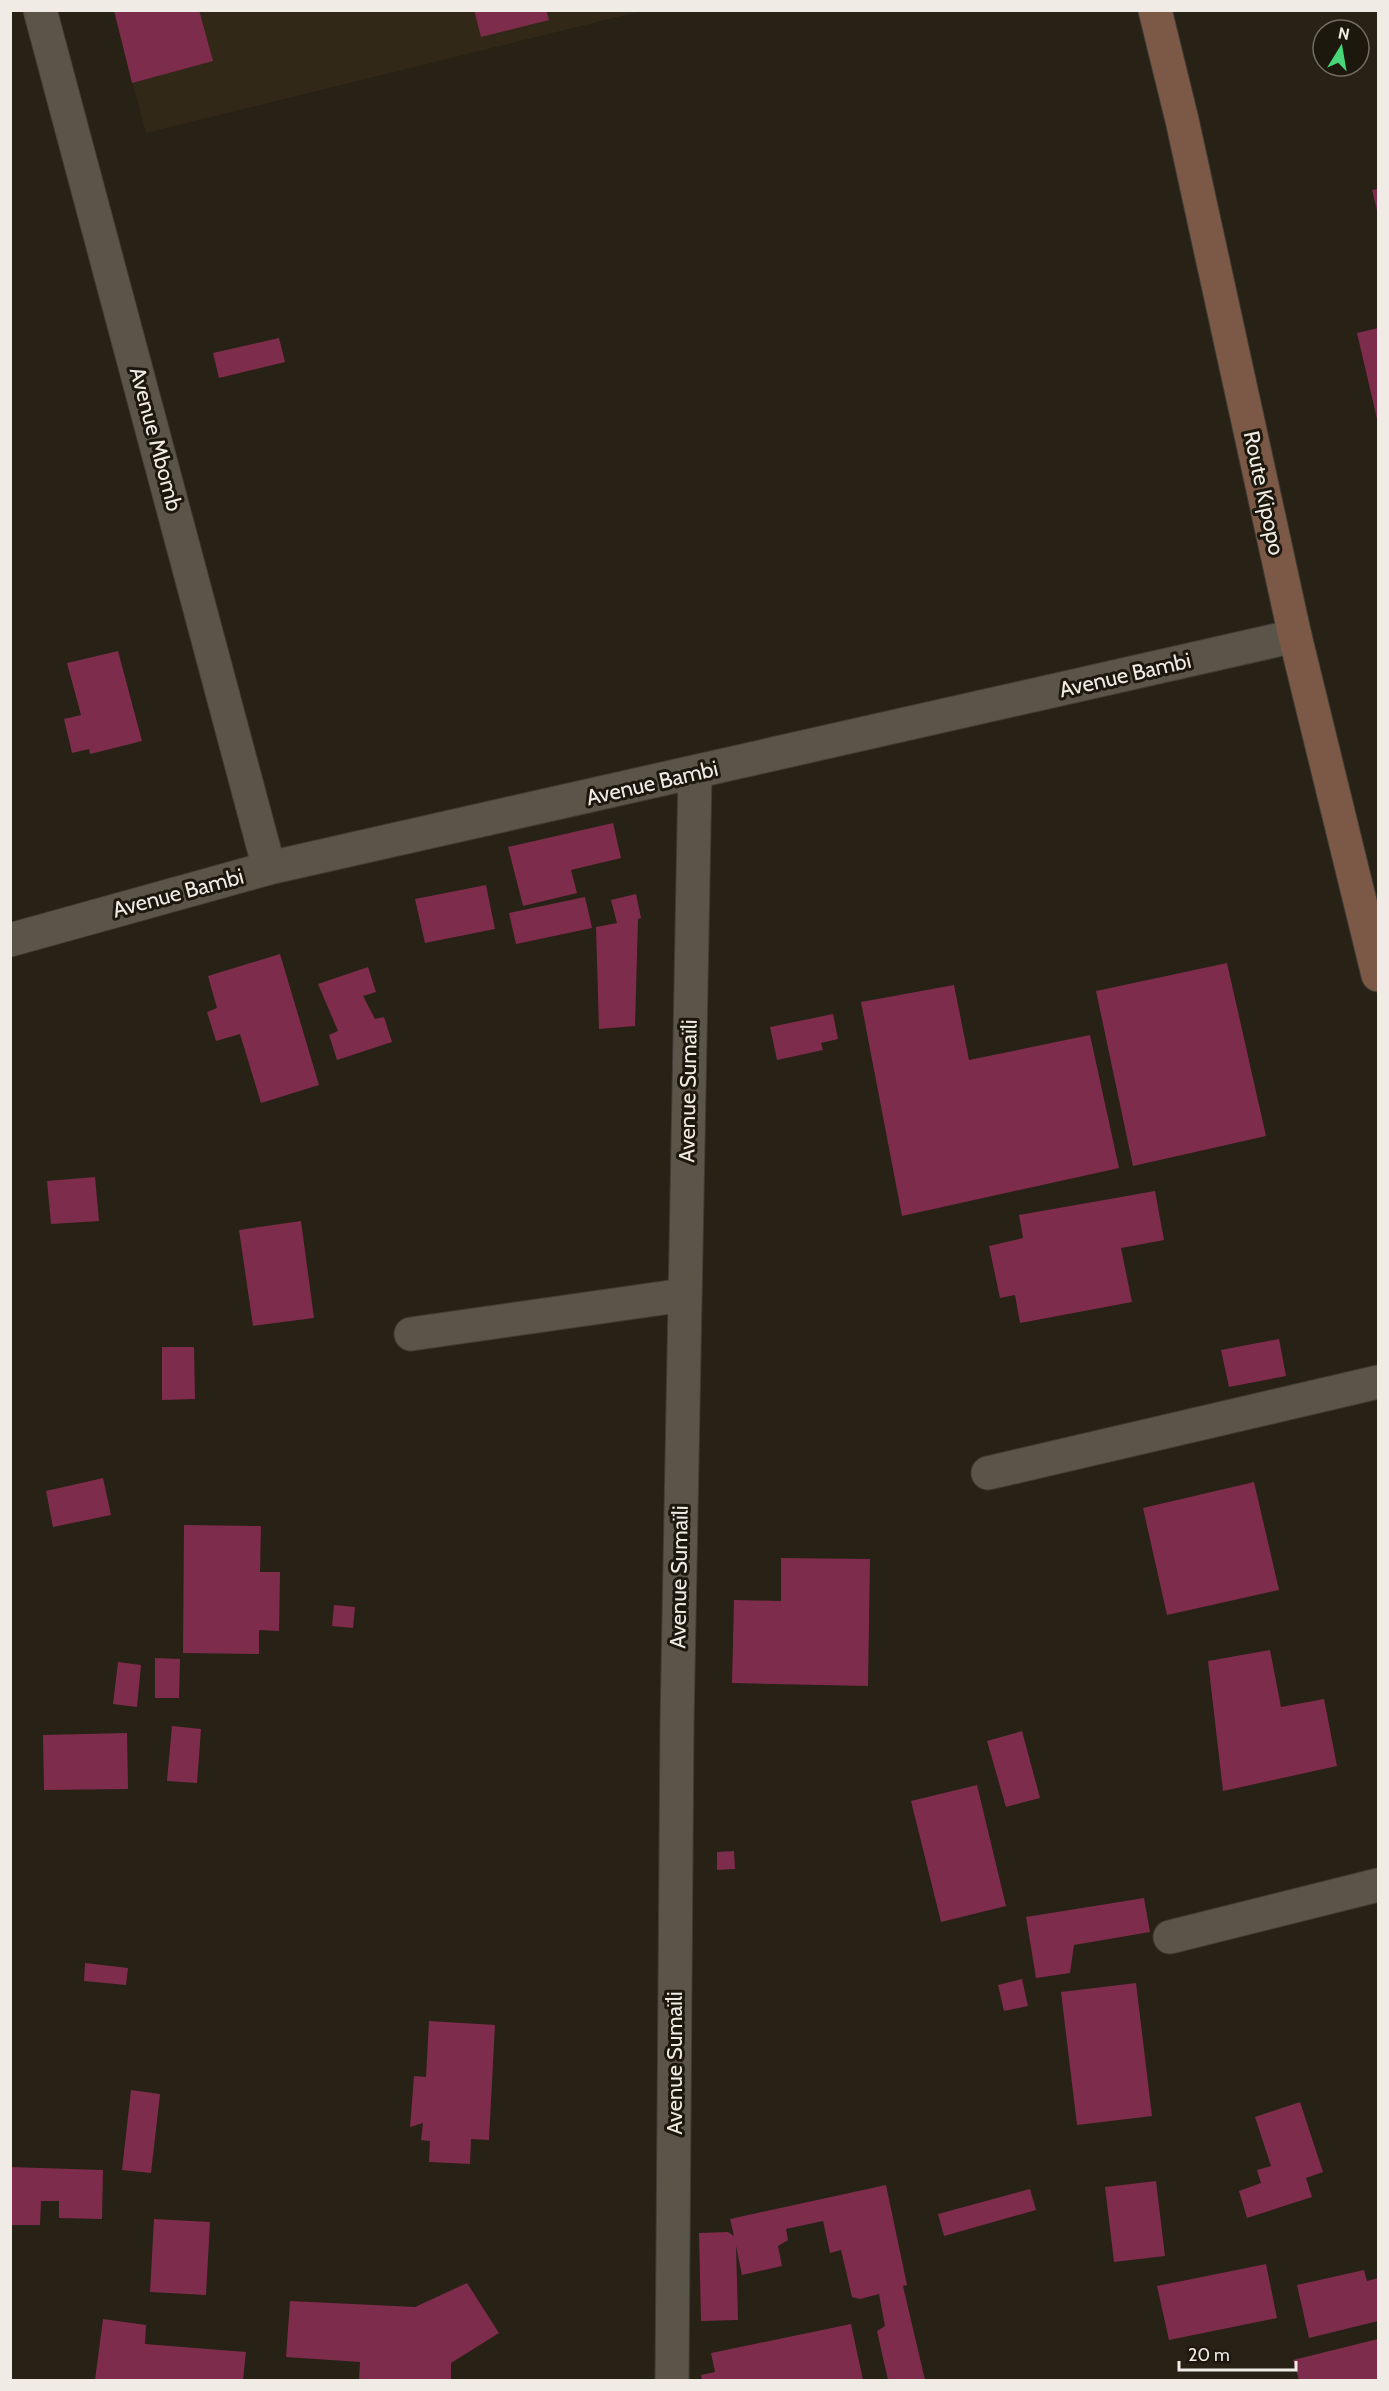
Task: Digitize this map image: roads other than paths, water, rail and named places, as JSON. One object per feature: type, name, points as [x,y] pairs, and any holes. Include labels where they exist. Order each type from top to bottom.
[{"type":"main road","name":"Route Kipopo","points":[[1155,10],[1182,120],[1295,636],[1378,975]]},
{"type":"street","name":"Avenue Mbomb","points":[[40,10],[269,868]]},
{"type":"street","name":"Avenue Bambi","points":[[10,940],[269,868],[695,774],[1295,636]]},
{"type":"street","name":"Avenue Sumaïli","points":[[672,2380],[676,1748],[695,774]]},
{"type":"street","points":[[411,1334],[684,1295]]},
{"type":"street","points":[[988,1473],[1378,1382]]},
{"type":"street","points":[[1170,1937],[1378,1885]]}]
